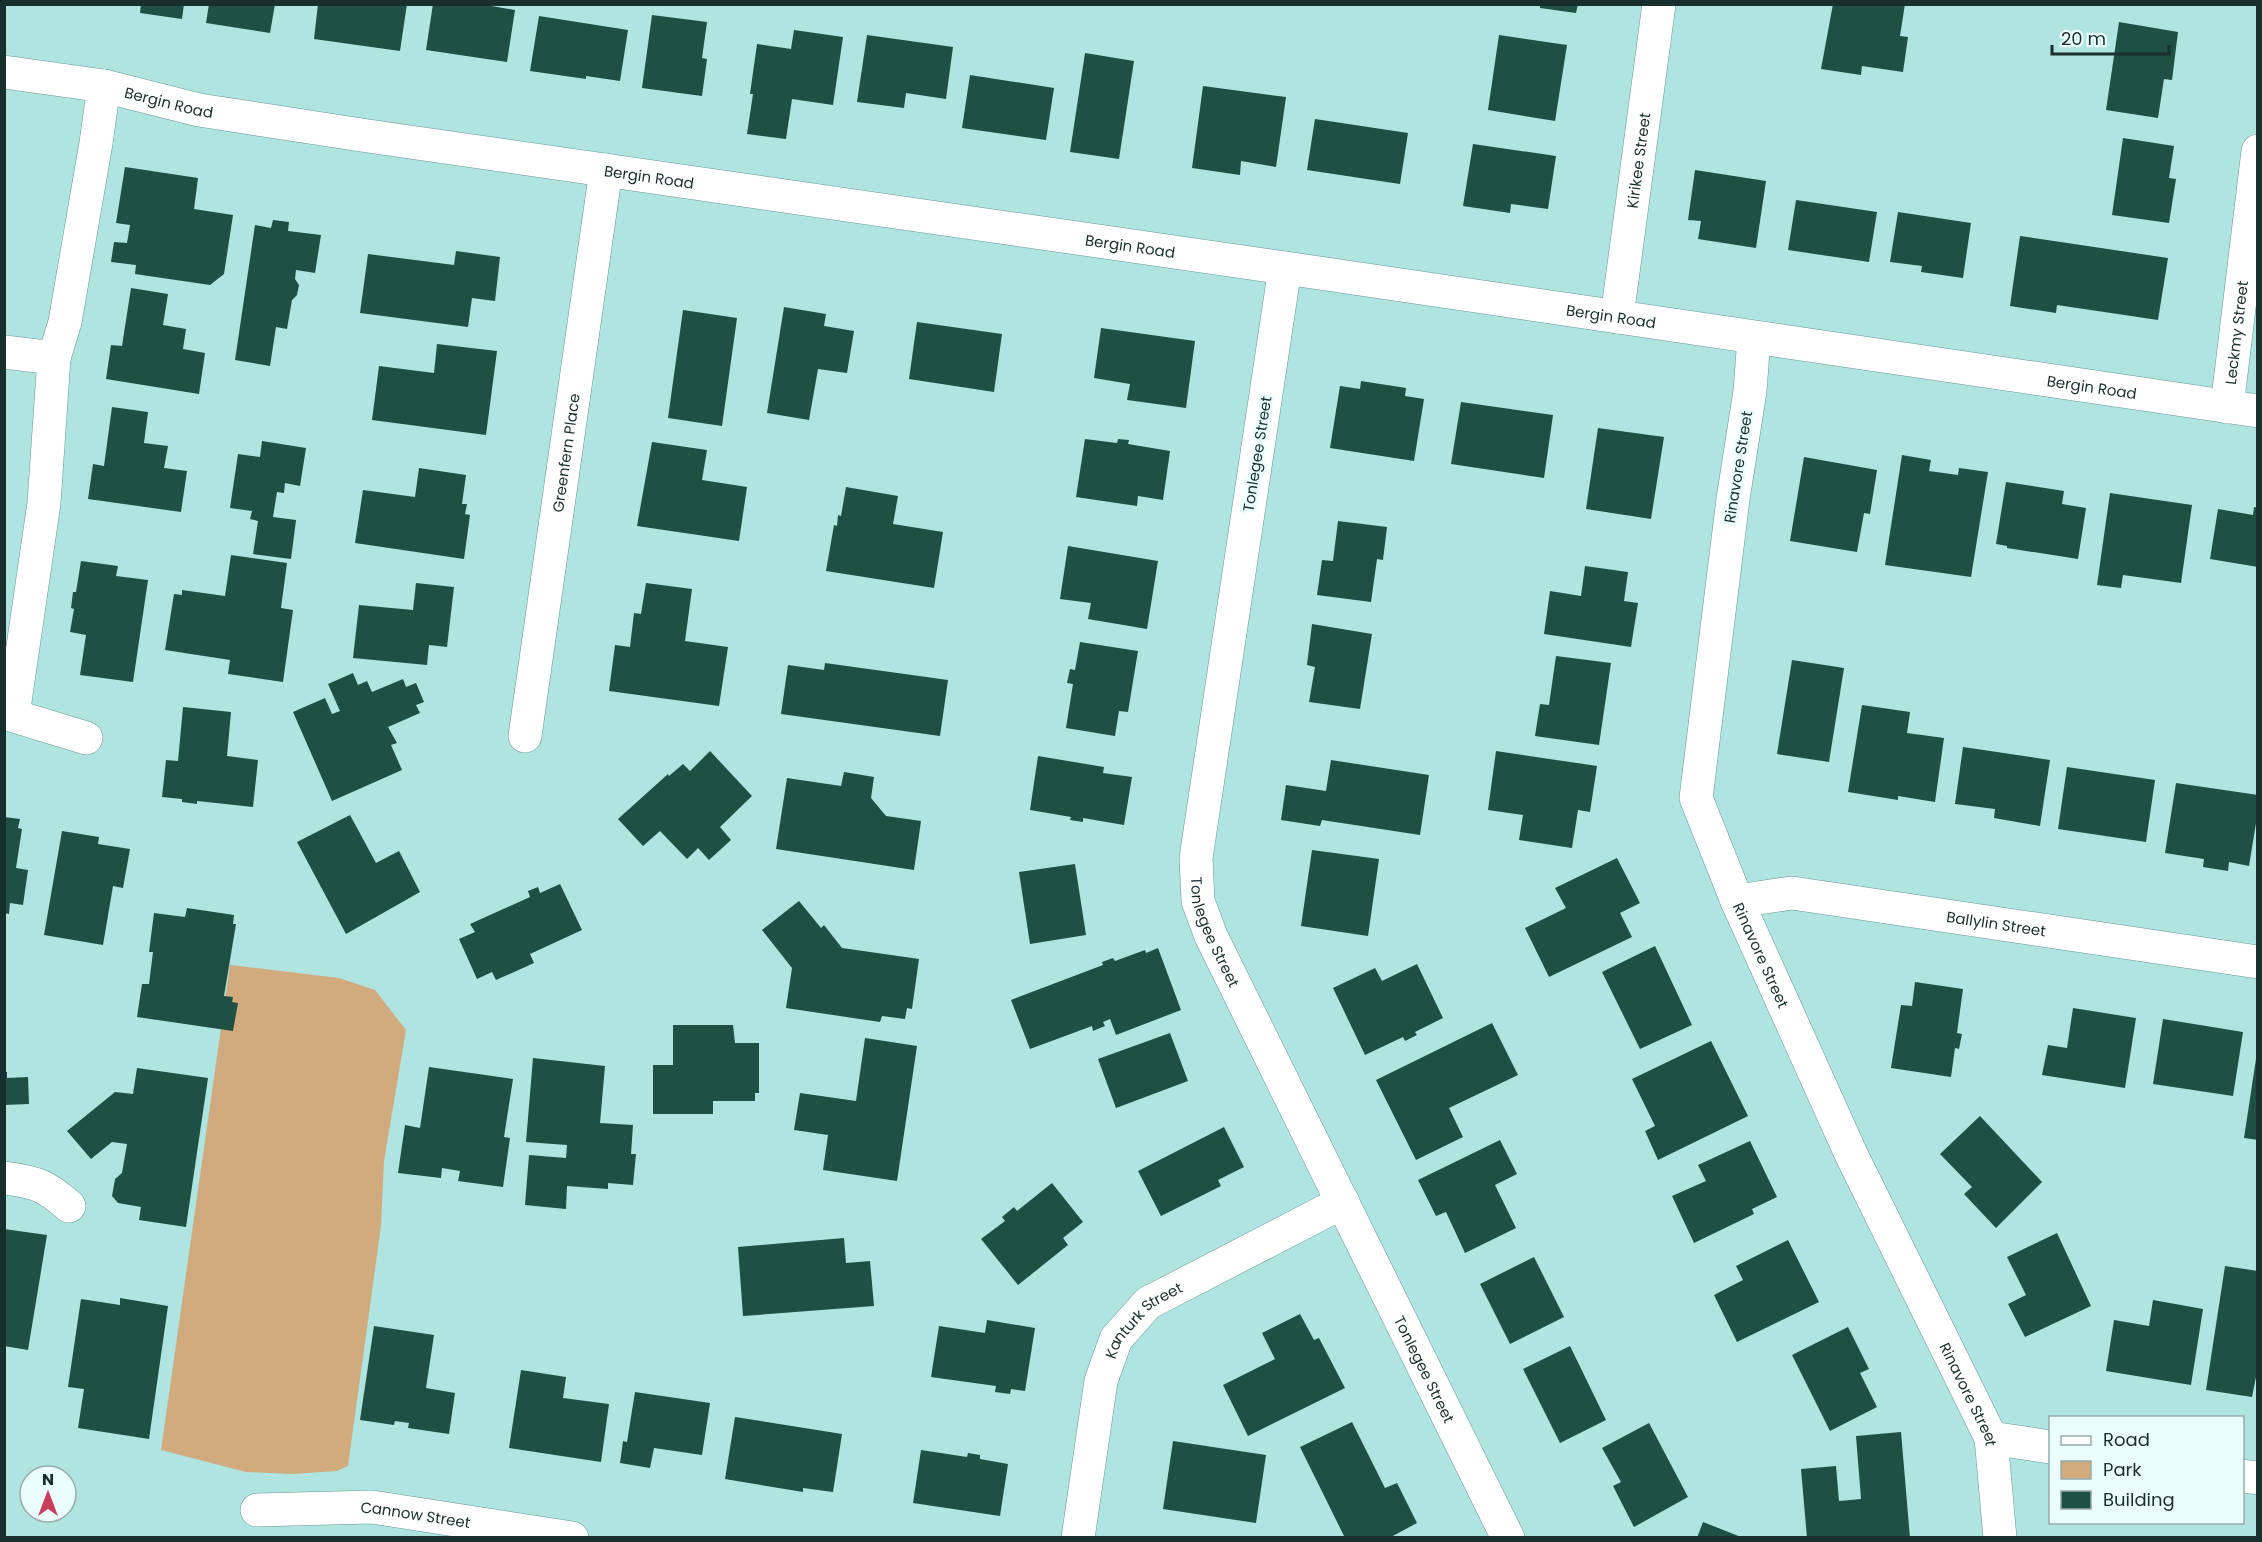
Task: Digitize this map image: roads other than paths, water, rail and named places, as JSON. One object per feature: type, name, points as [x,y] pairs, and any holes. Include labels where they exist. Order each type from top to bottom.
[{"type":"street","name":"Kirikee Street","points":[[1617,317],[1659,4]]},
{"type":"street","name":"Bergin Road","points":[[4,72],[104,86],[200,110],[2242,409]]},
{"type":"street","points":[[86,738],[9,714],[44,502],[54,358],[64,322],[104,86]]},
{"type":"street","name":"Leckmy Street","points":[[2242,409],[2258,151]]},
{"type":"street","name":"Greenfern Place","points":[[525,736],[606,170]]},
{"type":"street","name":"Tonlegee Street","points":[[1285,268],[1196,858],[1198,900],[1211,936],[1508,1538]]},
{"type":"street","name":"Rinavore Street","points":[[1754,338],[1750,391],[1733,499],[1696,798],[1737,901],[1851,1154],[1991,1438],[2000,1538]]},
{"type":"street","points":[[4,352],[54,358]]},
{"type":"street","name":"Ballylin Street","points":[[1737,901],[1792,893],[2258,962]]},
{"type":"street","points":[[4,1178],[26,1180],[43,1185],[69,1206]]},
{"type":"street","name":"Kanturk Street","points":[[1078,1538],[1101,1381],[1116,1339],[1148,1303],[1343,1202]]},
{"type":"street","points":[[1991,1438],[2049,1447]]},
{"type":"street","name":"Cannow Street","points":[[257,1510],[372,1507],[572,1538]]}]
